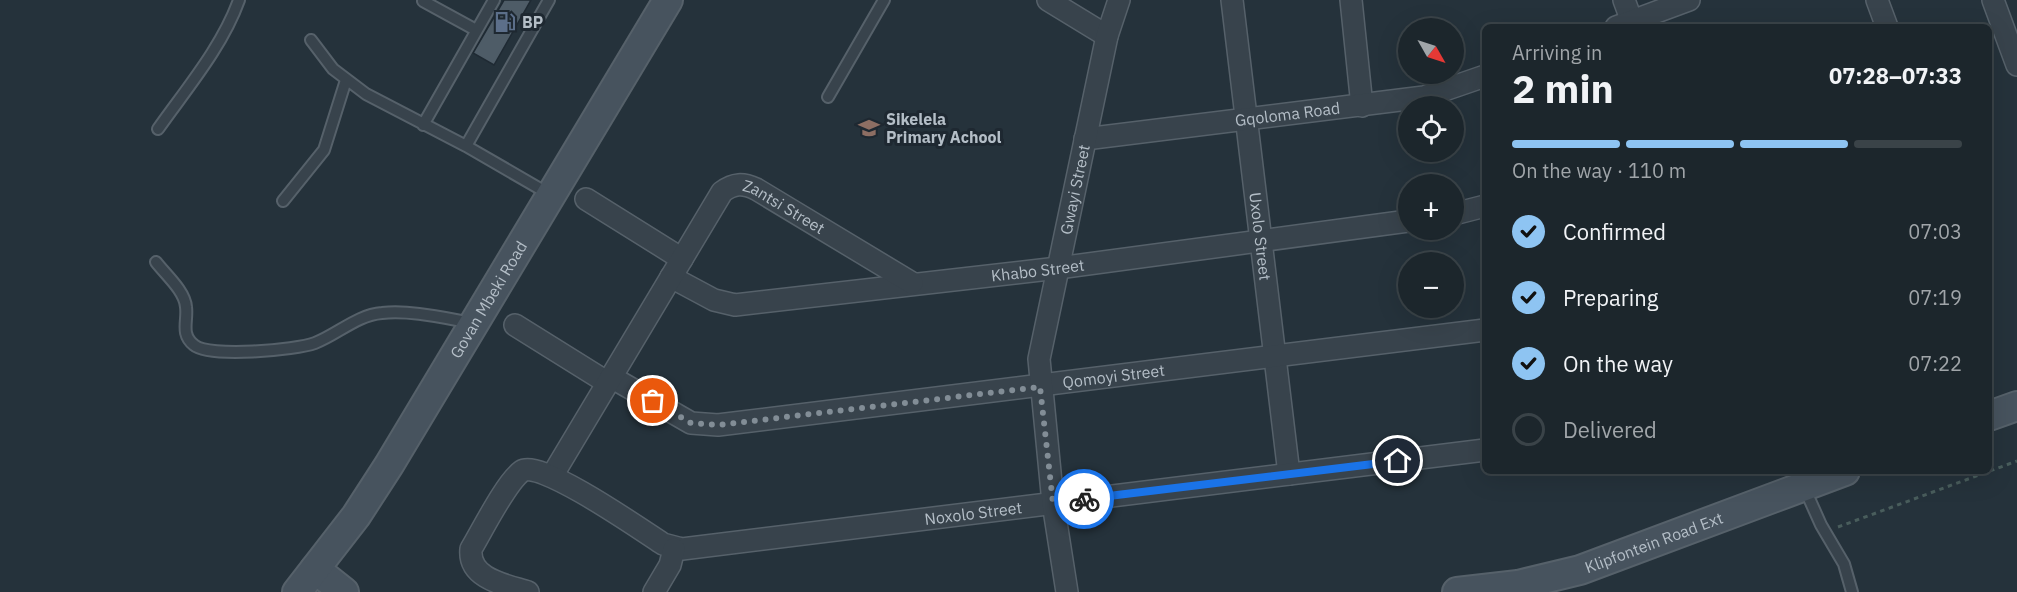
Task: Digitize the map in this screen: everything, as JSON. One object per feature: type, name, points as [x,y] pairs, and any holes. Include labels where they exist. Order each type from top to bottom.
[{"type":"main road","name":"Govan Mbeki Road","points":[[297,592],[356,516],[476,323],[668,0]]},
{"type":"main road","points":[[1992,415],[2017,406]]},
{"type":"main road","name":"Klipfontein Road Ext","points":[[1457,592],[1518,585],[1580,570],[1802,479],[1829,474]]},
{"type":"main road","points":[[315,569],[344,592]]},
{"type":"street","points":[[1048,0],[1107,36]]},
{"type":"street","name":"Gwayi Street","points":[[1067,592],[1053,503],[1039,359],[1107,36],[1119,0]]},
{"type":"street","name":"Uxolo Street","points":[[1232,0],[1289,474]]},
{"type":"street","points":[[1351,0],[1362,106]]},
{"type":"street","points":[[1624,0],[1627,24]]},
{"type":"street","points":[[1629,24],[1689,0]]},
{"type":"street","points":[[1877,0],[1886,24]]},
{"type":"street","points":[[1993,0],[2016,59]]},
{"type":"street","name":"Gqoloma Road","points":[[1085,139],[1424,97],[1482,77]]},
{"type":"street","name":"Zantsi Street","points":[[552,476],[722,192],[740,184],[756,189],[912,283]]},
{"type":"street","points":[[586,199],[682,259]]},
{"type":"street","points":[[1464,211],[1482,207]]},
{"type":"street","name":"Khabo Street","points":[[671,277],[729,305],[1058,268],[1398,222]]},
{"type":"street","points":[[514,325],[610,380]]},
{"type":"street","name":"Qomoyi Street","points":[[610,380],[691,423],[702,425],[1040,387],[1482,330]]},
{"type":"street","name":"Noxolo Street","points":[[674,549],[1482,450]]},
{"type":"street","points":[[528,592],[490,579],[479,572],[473,562],[471,549],[519,473],[530,468],[552,476],[674,549],[670,565],[654,592]]},
{"type":"lane","points":[[158,129],[202,66],[234,14],[239,0]]},
{"type":"lane","points":[[423,125],[494,0]]},
{"type":"lane","points":[[466,146],[549,0]]},
{"type":"lane","points":[[828,97],[884,0]]},
{"type":"lane","points":[[423,1],[476,30]]},
{"type":"lane","points":[[311,40],[333,69],[366,94],[466,146],[550,195]]},
{"type":"lane","points":[[283,201],[324,150],[346,80]]},
{"type":"lane","points":[[156,262],[185,302],[184,328],[188,338],[196,347],[206,350],[222,352],[307,345],[366,317],[383,312],[476,323]]},
{"type":"lane","points":[[1802,479],[1825,532],[1844,564],[1852,592]]},
{"type":"path","points":[[1992,470],[2017,461]]},
{"type":"path","points":[[1825,532],[1982,474]]},
{"type":"building","points":[[504,0],[531,0],[494,65],[473,53]]},
{"type":"way so far","points":[[653,401],[691,423],[718,425],[1040,387],[1053,503],[1084,499]]},
{"type":"place","name":"BP","points":[[505,22]]},
{"type":"place","name":"Sikelela Primary Achool","points":[[869,128]]},
{"type":"route","points":[[1084,499],[1398,461]]}]
